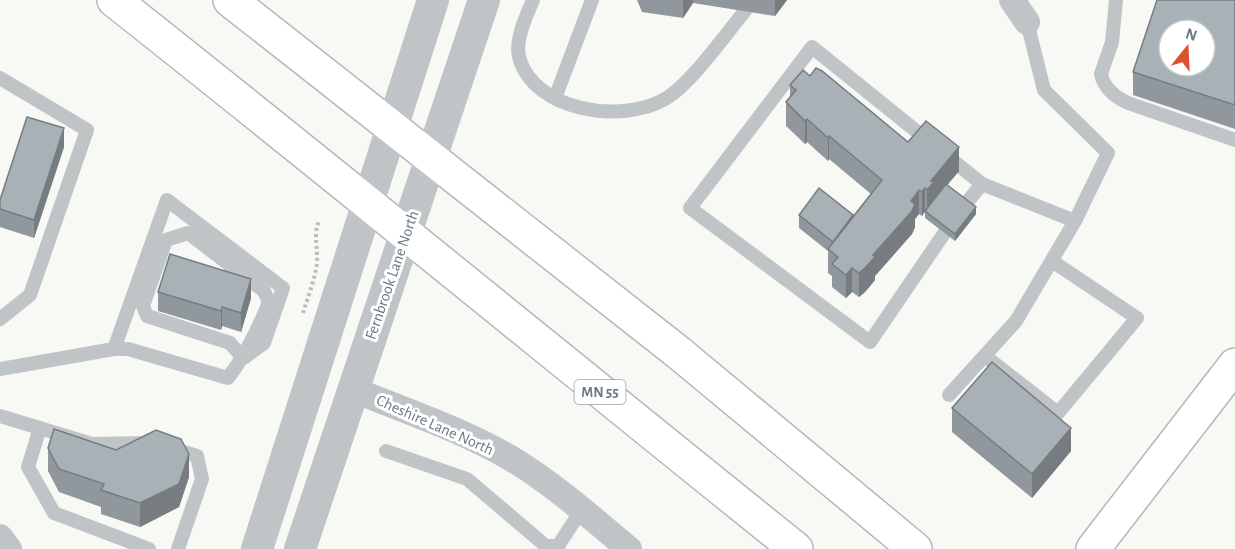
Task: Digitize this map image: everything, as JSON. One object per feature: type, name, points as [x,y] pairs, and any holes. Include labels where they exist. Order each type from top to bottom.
[{"type":"main road","name":"MN 55","points":[[114,0],[796,549]]},
{"type":"main road","points":[[230,0],[679,353],[915,549]]},
{"type":"main road","points":[[1094,549],[1235,365]]},
{"type":"street","points":[[257,549],[433,0]]},
{"type":"street","name":"Fernbrook Lane North","points":[[300,549],[484,0]]},
{"type":"street","points":[[1012,0],[1027,22]]},
{"type":"street","name":"Cheshire Lane North","points":[[354,390],[457,430],[517,463],[582,509],[629,549]]},
{"type":"street","points":[[0,537],[9,549]]},
{"type":"lane","points":[[533,0],[519,41],[519,57],[528,76],[540,90],[555,98],[600,112],[626,112],[666,99],[691,76],[754,0]]},
{"type":"lane","points":[[555,98],[592,0]]},
{"type":"lane","points":[[1116,0],[1112,42],[1101,74],[1108,89],[1115,97],[1128,103],[1235,140]]},
{"type":"lane","points":[[949,395],[1016,321],[1075,221],[1108,153],[1044,90],[1027,22]]},
{"type":"lane","points":[[982,184],[958,213],[870,342],[690,208],[812,46],[982,184],[1075,221]]},
{"type":"lane","points":[[0,78],[87,130],[30,295],[0,320]]},
{"type":"lane","points":[[114,349],[166,200],[283,288],[264,343],[243,358]]},
{"type":"lane","points":[[0,369],[114,349],[128,349],[228,378],[243,358],[269,302],[264,291],[188,233],[166,240],[143,306],[147,316],[230,343],[243,358]]},
{"type":"lane","points":[[985,356],[1058,413],[1137,318],[1052,261]]},
{"type":"lane","points":[[0,416],[92,444],[157,443],[197,456],[202,479],[178,549]]},
{"type":"lane","points":[[40,428],[28,467],[54,513],[149,549]]},
{"type":"lane","points":[[386,451],[467,480],[546,546],[558,546],[582,509]]},
{"type":"building","points":[[1157,0],[1235,0],[1235,105],[1133,72]]},
{"type":"building","points":[[816,68],[908,142],[926,121],[959,147],[931,181],[934,182],[927,190],[925,188],[922,192],[919,190],[911,201],[915,204],[912,211],[859,273],[852,268],[846,275],[832,264],[838,257],[828,249],[882,180],[807,119],[805,121],[786,102],[796,90],[790,85],[803,70],[810,76]]},
{"type":"building","points":[[27,117],[64,128],[34,220],[0,209],[0,200]]},
{"type":"building","points":[[946,184],[976,207],[955,234],[925,211]]},
{"type":"building","points":[[819,188],[853,215],[833,242],[799,215]]},
{"type":"building","points":[[170,254],[251,279],[241,313],[222,307],[221,311],[158,292]]},
{"type":"building","points":[[992,362],[1071,428],[1032,474],[952,408]]},
{"type":"building","points":[[54,429],[116,450],[156,430],[181,439],[189,454],[179,484],[140,503],[101,490],[104,484],[59,469],[48,448]]}]
